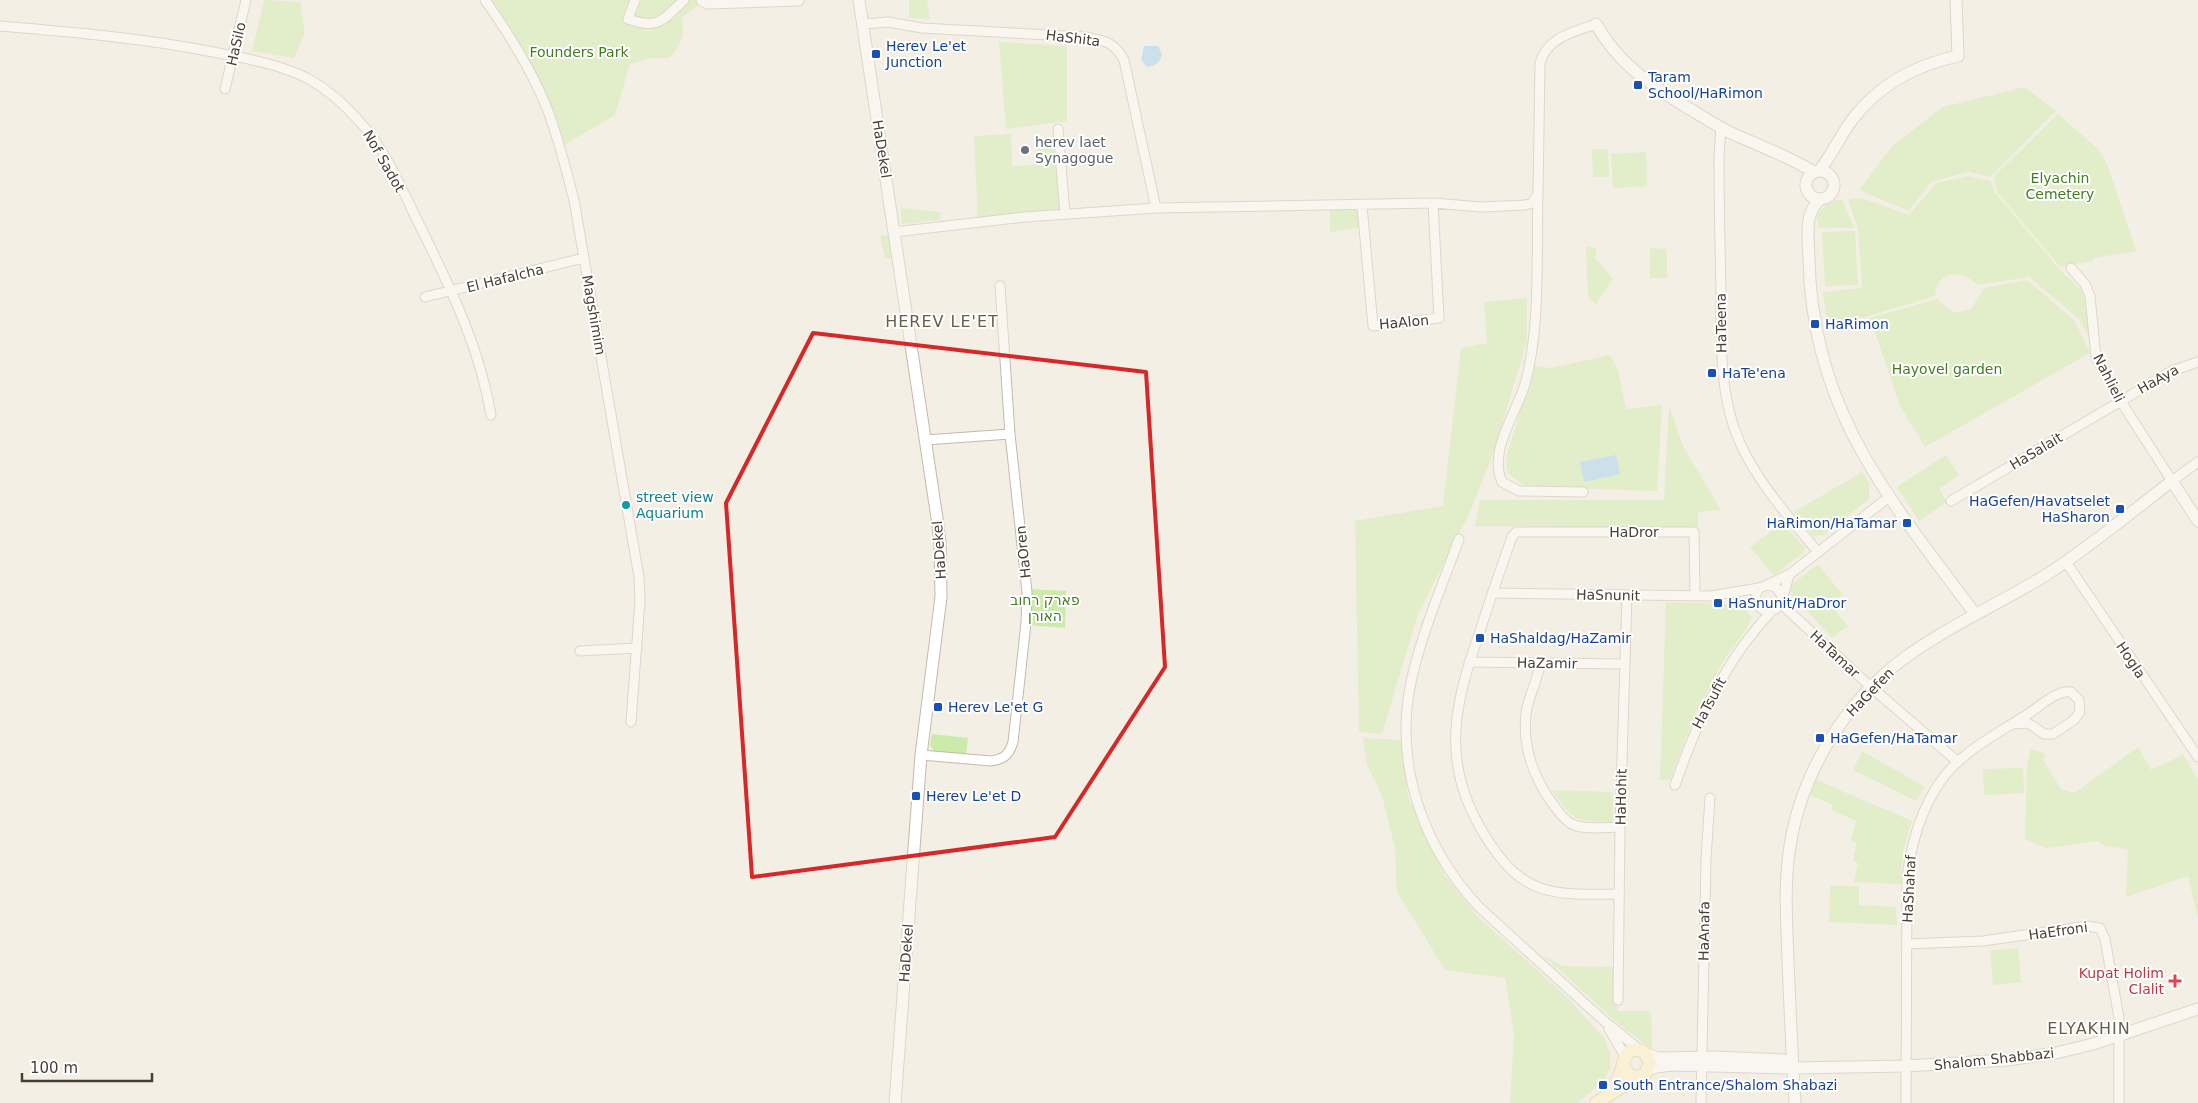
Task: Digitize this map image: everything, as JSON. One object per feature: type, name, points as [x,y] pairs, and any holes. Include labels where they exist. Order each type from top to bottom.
[{"type":"main road","points":[[1632,1050],[1643,1052],[1650,1062],[1644,1073],[1601,1099],[1615,1084],[1624,1060],[1632,1050]]},
{"type":"main road","points":[[1624,1060],[1629,1075],[1644,1073]]},
{"type":"street","name":"HaSilo","points":[[225,89],[246,0]]},
{"type":"street","name":"Magshimim","points":[[485,0],[525,64],[547,109],[561,147],[574,200],[634,544],[640,601],[631,722]]},
{"type":"street","points":[[635,0],[628,20],[644,25],[660,22],[684,0]]},
{"type":"street","points":[[702,0],[708,2],[798,0]]},
{"type":"street","name":"HaDekel","points":[[859,0],[937,518],[941,580],[941,597],[921,755],[895,1103]]},
{"type":"street","points":[[1819,200],[1807,192],[1813,175],[1835,149],[1854,118],[1884,88],[1917,68],[1958,56],[1956,0]]},
{"type":"street","name":"HaShita","points":[[863,24],[888,22],[922,28],[1086,37],[1105,40],[1118,48],[1124,60],[1156,208]]},
{"type":"street","points":[[1584,492],[1519,490],[1502,482],[1498,466],[1500,448],[1518,405],[1530,362],[1534,317],[1540,63],[1542,53],[1559,38],[1596,24],[1612,49],[1642,78],[1721,128],[1793,159],[1813,175],[1831,177],[1834,185]]},
{"type":"street","name":"Nof Sadot","points":[[0,26],[149,40],[234,56],[285,69],[308,79],[326,90],[360,122],[386,159],[452,290],[478,358],[486,385],[491,415]]},
{"type":"street","name":"HaTeena","points":[[1721,128],[1719,164],[1721,331],[1724,381],[1730,413],[1740,442],[1760,480],[1817,551]]},
{"type":"street","points":[[1058,129],[1065,214]]},
{"type":"street","points":[[1835,149],[1834,185],[1831,194],[1819,200],[1812,209],[1809,222],[1810,272],[1818,338],[1833,390],[1849,429],[1873,473],[1975,614]]},
{"type":"street","points":[[894,232],[1020,217],[1156,208],[1362,206],[1433,203],[1481,207],[1518,206],[1532,203],[1538,194]]},
{"type":"street","name":"HaAlon","points":[[1362,206],[1373,326],[1439,318],[1433,203]]},
{"type":"street","name":"El Hafalcha","points":[[425,298],[584,258]]},
{"type":"street","name":"Nahlieli","points":[[2071,268],[2085,284],[2090,296],[2096,357],[2120,400],[2172,481]]},
{"type":"street","name":"HaOren","points":[[921,755],[991,761],[1002,759],[1009,752],[1013,742],[1026,623],[1027,592],[1010,434],[1000,286]]},
{"type":"street","name":"HaAya","points":[[2120,400],[2172,371],[2198,362]]},
{"type":"street","name":"HaSalait","points":[[1951,501],[2120,400]]},
{"type":"street","points":[[925,440],[1010,434]]},
{"type":"street","points":[[2198,462],[2172,481],[2198,521]]},
{"type":"street","name":"HaGefen","points":[[1795,1103],[1786,892],[1792,835],[1804,792],[1820,758],[1842,722],[1872,687],[1904,658],[1975,614],[2066,562],[2172,481]]},
{"type":"street","points":[[1790,574],[1781,600],[1772,611],[1765,611],[1758,607],[1755,597],[1763,586],[1790,574],[1817,551],[1889,497]]},
{"type":"street","name":"HaDror","points":[[1492,594],[1512,537],[1516,532],[1694,532],[1695,596]]},
{"type":"street","points":[[1459,539],[1424,639],[1410,688],[1407,741],[1410,771],[1416,800],[1435,847],[1447,869],[1461,888],[1479,907],[1603,1020],[1643,1052]]},
{"type":"street","name":"Hogla","points":[[2066,562],[2198,757]]},
{"type":"street","points":[[1763,586],[1776,587],[1781,600]]},
{"type":"street","name":"HaSnunit","points":[[1723,596],[1763,586]]},
{"type":"street","points":[[1492,594],[1469,662],[1458,704],[1455,739],[1465,795],[1489,843],[1509,869],[1533,886],[1561,894],[1619,894]]},
{"type":"street","name":"HaSnunit","points":[[1492,594],[1723,596],[1739,597],[1754,602],[1758,607]]},
{"type":"street","name":"HaHohit","points":[[1618,1000],[1620,827],[1627,595]]},
{"type":"street","name":"HaTamar","points":[[1781,600],[1872,687],[1958,762]]},
{"type":"street","name":"HaTsufit","points":[[1757,628],[1758,607]]},
{"type":"street","name":"HaTsufit","points":[[1675,785],[1693,735],[1708,702],[1734,660],[1772,611]]},
{"type":"street","points":[[580,651],[637,648]]},
{"type":"street","name":"HaZamir","points":[[1469,662],[1624,664]]},
{"type":"street","points":[[1540,663],[1529,701],[1525,731],[1531,764],[1537,778],[1546,796],[1569,823],[1582,827],[1620,827]]},
{"type":"street","name":"HaShahaf","points":[[1906,1103],[1906,877],[1913,840],[1932,798],[1945,776],[1958,762],[2013,724],[2059,694],[2072,692],[2079,700],[2080,712],[2078,716],[2052,734],[2044,734],[2028,723],[2013,724]]},
{"type":"street","name":"HaAnafa","points":[[1700,1103],[1710,798]]},
{"type":"street","name":"HaEfroni","points":[[1906,944],[1973,942],[2087,926],[2100,928],[2105,939],[2120,1035]]},
{"type":"street","name":"Shalom Shabbazi","points":[[1643,1052],[1658,1058],[1843,1067],[1973,1063],[2043,1055],[2084,1046],[2198,1009]]},
{"type":"street","points":[[1603,1020],[1624,1060]]},
{"type":"street","points":[[2119,1103],[2120,1035]]},
{"type":"street","name":"Shalom Shabbazi","points":[[1644,1073],[1662,1066],[1701,1061]]},
{"type":"highlighted area","points":[[813,333],[1146,372],[1165,667],[1055,837],[752,877],[726,503]]},
{"type":"green space","points":[[264,0],[300,2],[305,33],[294,58],[252,51]]},
{"type":"green space","name":"Founders Park","points":[[485,0],[705,1],[681,18],[683,34],[676,49],[669,58],[649,58],[630,64],[615,115],[561,147],[546,98]]},
{"type":"green space","points":[[909,0],[927,0],[930,19],[909,18]]},
{"type":"green space","points":[[999,42],[1067,46],[1067,121],[1006,129]]},
{"type":"green space","points":[[2025,87],[2056,111],[1990,177],[1969,172],[1931,182],[1909,211],[1859,190],[1893,145],[1943,107]]},
{"type":"green space","name":"Elyachin Cemetery","points":[[2058,114],[2099,150],[2107,164],[2136,251],[2093,258],[2093,261],[2060,267],[1997,192],[1994,176]]},
{"type":"green space","points":[[1011,134],[1012,167],[1038,164],[1036,141],[1059,150],[1065,214],[978,222],[974,136]]},
{"type":"green space","points":[[1592,149],[1608,149],[1609,177],[1593,177]]},
{"type":"green space","points":[[1646,152],[1647,186],[1613,188],[1611,154]]},
{"type":"green space","points":[[1968,176],[1991,181],[1994,191],[2060,270],[2081,290],[2089,306],[2090,339],[2079,319],[2029,277],[1977,285],[1968,278],[1951,274],[1942,279],[1937,285],[1935,296],[1865,317],[1827,322],[1823,292],[1862,288],[1858,228],[1848,200],[1861,198],[1909,215],[1936,183]]},
{"type":"green space","points":[[1842,199],[1854,228],[1818,228],[1817,215],[1819,212],[1831,202]]},
{"type":"green space","points":[[1330,205],[1362,206],[1364,227],[1330,232]]},
{"type":"green space","points":[[901,208],[940,212],[940,220],[902,224]]},
{"type":"green space","points":[[1855,231],[1858,285],[1825,286],[1822,232]]},
{"type":"green space","points":[[895,234],[898,257],[885,259],[880,236]]},
{"type":"green space","points":[[1586,247],[1597,249],[1595,258],[1613,279],[1596,304],[1588,297]]},
{"type":"green space","points":[[1650,248],[1667,249],[1667,278],[1650,278]]},
{"type":"green space","name":"Hayovel garden","points":[[2027,280],[2075,321],[2090,353],[1925,447],[1900,406],[1870,318],[1937,299],[1955,313],[1971,309],[1984,288]]},
{"type":"green space","points":[[1527,298],[1527,341],[1493,454],[1470,512],[1418,614],[1382,734],[1359,732],[1355,521],[1443,506],[1461,348],[1487,343],[1484,302]]},
{"type":"green space","points":[[1610,355],[1618,370],[1626,409],[1662,405],[1657,491],[1533,487],[1521,484],[1507,472],[1506,457],[1534,366],[1551,368]]},
{"type":"green space","points":[[1669,406],[1684,448],[1721,510],[1698,512],[1698,528],[1475,526],[1480,500],[1664,500]]},
{"type":"green space","points":[[1946,455],[1959,475],[1939,489],[1947,502],[1919,521],[1897,487]]},
{"type":"green space","points":[[1862,472],[1869,483],[1869,499],[1824,535],[1813,536],[1794,512]]},
{"type":"green space","points":[[1783,523],[1805,548],[1803,553],[1774,575],[1750,547]]},
{"type":"green space","points":[[1818,564],[1842,594],[1830,604],[1848,626],[1832,638],[1791,593],[1790,586]]},
{"type":"green space","name":"פארק רחוב האורן","points":[[1027,589],[1066,591],[1065,628],[1026,625]]},
{"type":"green space","points":[[1666,602],[1734,604],[1743,606],[1752,618],[1713,681],[1693,722],[1670,780],[1660,780]]},
{"type":"green space","points":[[932,734],[968,738],[966,754],[934,751],[930,745]]},
{"type":"green space","points":[[1363,738],[1402,740],[1408,796],[1444,874],[1477,916],[1567,997],[1605,1039],[1610,1054],[1610,1069],[1603,1082],[1577,1103],[1510,1103],[1514,1035],[1505,978],[1445,970],[1397,892],[1395,848],[1382,796],[1367,765]]},
{"type":"green space","points":[[2138,747],[2151,770],[2183,755],[2198,779],[2198,919],[2188,876],[2126,897],[2128,849],[2105,846],[2097,841],[2046,848],[2025,839],[2027,764],[2031,749],[2045,754],[2043,760],[2061,789],[2075,793]]},
{"type":"green space","points":[[1862,751],[1925,787],[1916,801],[1853,770]]},
{"type":"green space","points":[[2023,768],[2024,793],[1984,795],[1983,769]]},
{"type":"green space","points":[[1816,780],[1912,821],[1904,852],[1901,884],[1854,882],[1858,863],[1853,861],[1857,843],[1851,840],[1856,821],[1832,810],[1833,805],[1810,795]]},
{"type":"green space","points":[[1552,790],[1613,792],[1613,822],[1576,818],[1565,808]]},
{"type":"green space","points":[[1830,886],[1859,886],[1859,905],[1896,907],[1897,925],[1829,922]]},
{"type":"green space","points":[[2018,948],[2021,982],[1993,985],[1990,951]]},
{"type":"green space","points":[[1542,954],[1562,966],[1613,967],[1618,1011],[1651,1011],[1652,1049],[1622,1027]]},
{"type":"water","points":[[1144,46],[1158,46],[1162,54],[1159,62],[1155,65],[1147,67],[1141,60]]},
{"type":"water","points":[[1616,455],[1620,474],[1584,482],[1580,462]]},
{"type":"place","name":"Herev Le'et Junction","points":[[876,54]]},
{"type":"place","name":"Taram School/HaRimon","points":[[1638,85]]},
{"type":"place","name":"herev laet Synagogue","points":[[1025,150]]},
{"type":"place","name":"HaRimon","points":[[1815,324]]},
{"type":"place","name":"HaTe'ena","points":[[1712,373]]},
{"type":"place","name":"street view Aquarium","points":[[626,505]]},
{"type":"place","name":"HaGefen/Havatselet HaSharon","points":[[2120,509]]},
{"type":"place","name":"HaRimon/HaTamar","points":[[1907,523]]},
{"type":"place","name":"HaSnunit/HaDror","points":[[1718,603]]},
{"type":"place","name":"HaShaldag/HaZamir","points":[[1480,638]]},
{"type":"place","name":"Herev Le'et G","points":[[938,707]]},
{"type":"place","name":"HaGefen/HaTamar","points":[[1820,738]]},
{"type":"place","name":"Herev Le'et D","points":[[916,796]]},
{"type":"place","name":"Kupat Holim Clalit","points":[[2175,981]]},
{"type":"place","name":"South Entrance/Shalom Shabazi","points":[[1603,1085]]},
{"type":"district","name":"HEREV LE'ET","points":[[942,321]]},
{"type":"district","name":"ELYAKHIN","points":[[2089,1028]]}]
